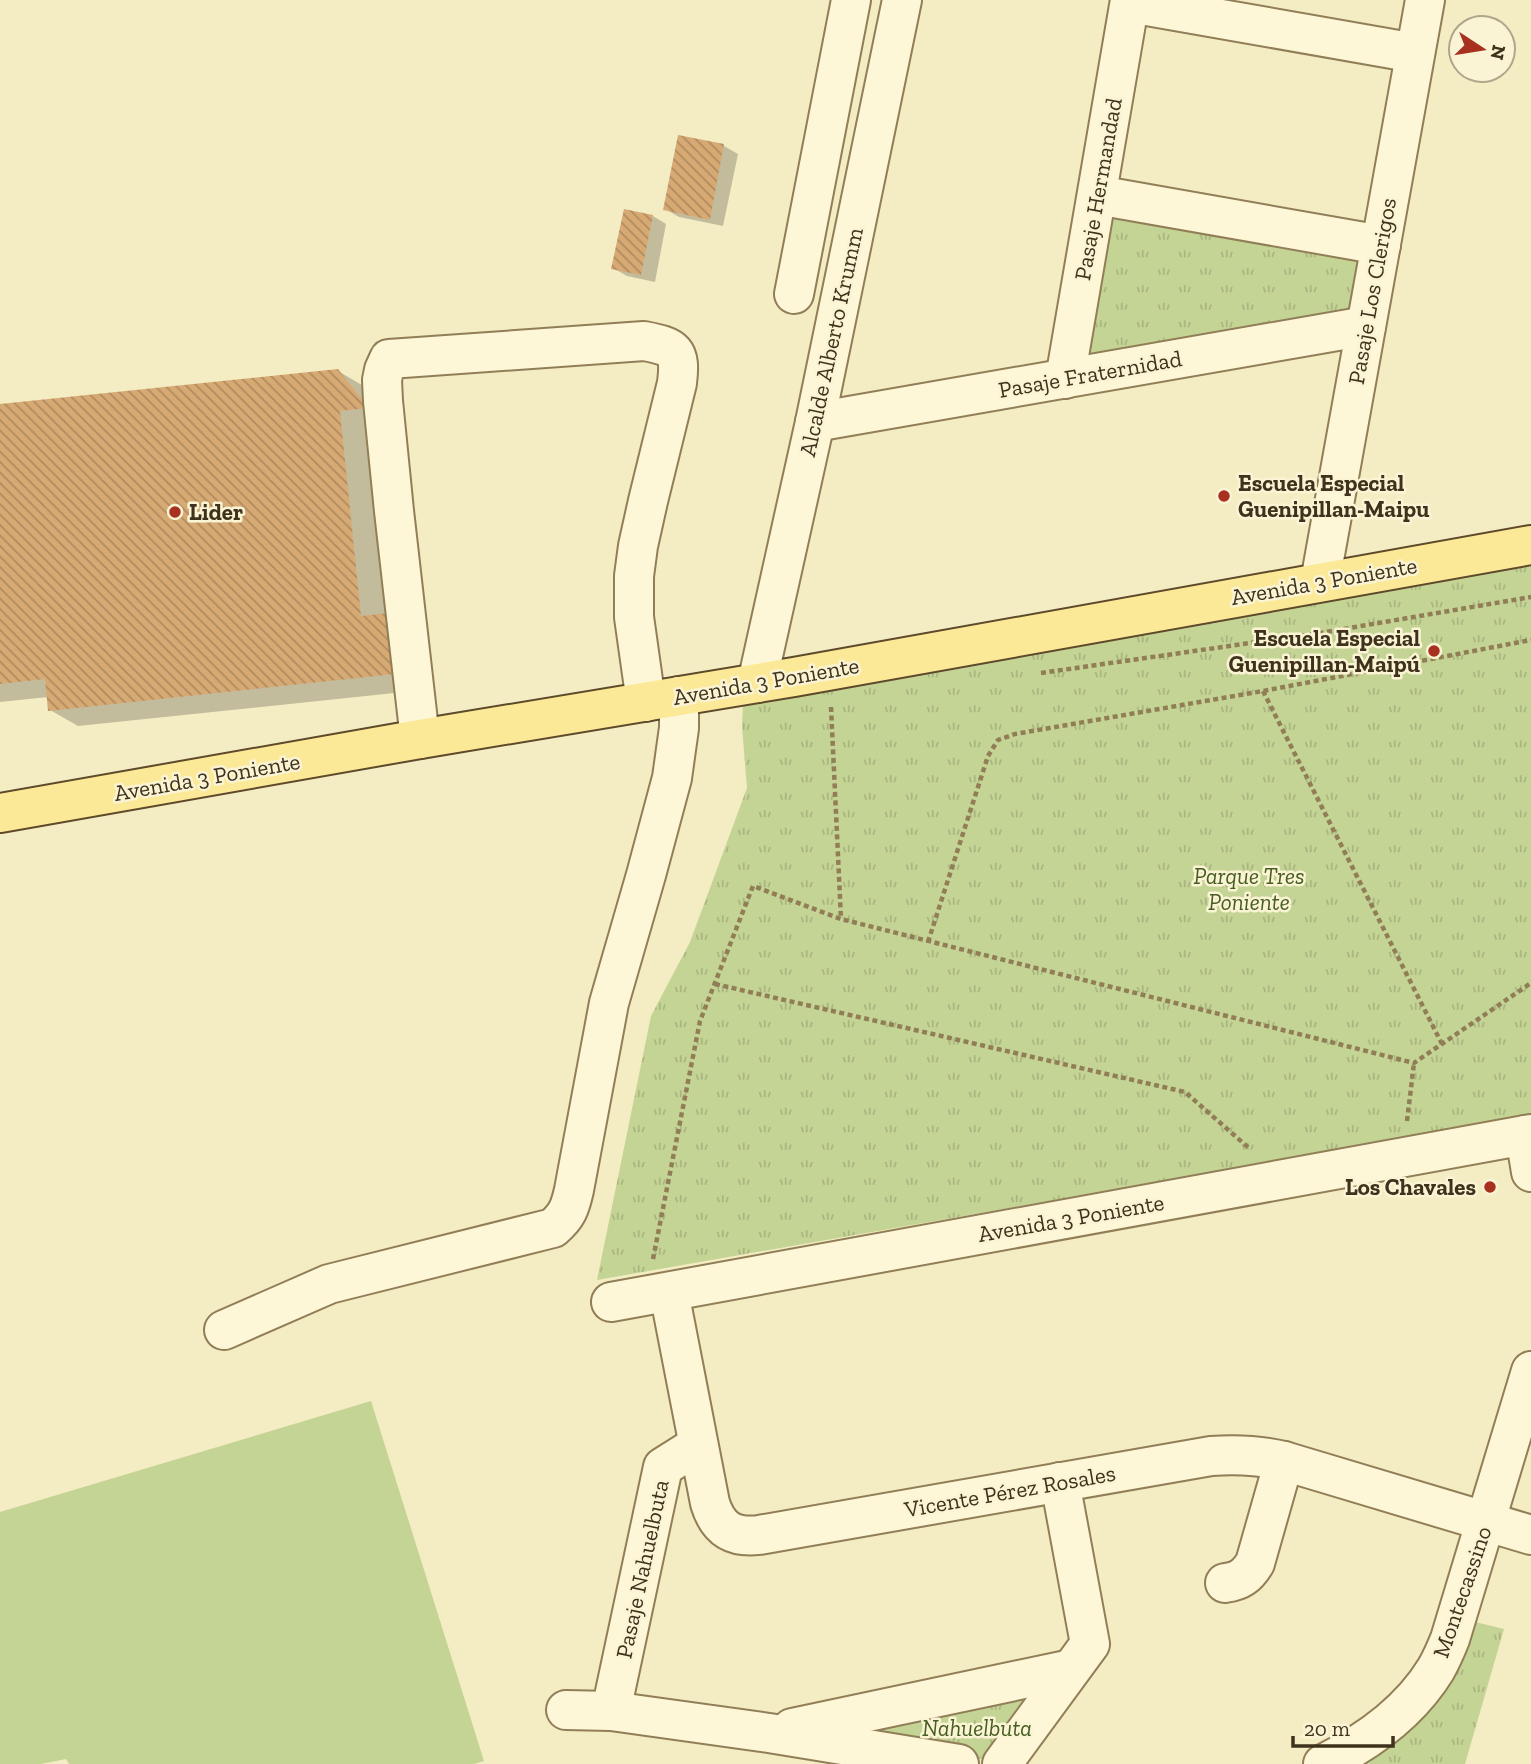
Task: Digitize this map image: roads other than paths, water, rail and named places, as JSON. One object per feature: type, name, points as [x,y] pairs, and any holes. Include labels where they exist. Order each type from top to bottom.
[{"type":"main road","name":"Avenida 3 Poniente","points":[[0,813],[757,683],[1531,545]]},
{"type":"street","points":[[794,294],[851,0]]},
{"type":"street","name":"Alcalde Alberto Krumm","points":[[757,683],[815,422],[902,0]]},
{"type":"street","name":"Pasaje Los Clerigos","points":[[1320,582],[1425,0]]},
{"type":"street","points":[[1130,1],[1415,53]]},
{"type":"street","name":"Pasaje Hermandad","points":[[1065,379],[1130,1]]},
{"type":"street","points":[[1097,195],[1381,245]]},
{"type":"street","name":"Pasaje Fraternidad","points":[[815,422],[1366,326]]},
{"type":"street","points":[[224,1330],[329,1284],[553,1228],[564,1219],[570,1206],[609,1003],[672,778],[679,728],[662,699],[634,617],[634,576],[638,546],[677,383],[678,359],[671,348],[644,341],[389,359],[382,380],[383,401],[420,739]]},
{"type":"street","points":[[1528,1134],[1531,1172]]},
{"type":"street","name":"Avenida 3 Poniente","points":[[611,1302],[1528,1134]]},
{"type":"street","name":"Vicente Pérez Rosales","points":[[662,1294],[713,1513],[725,1529],[735,1534],[747,1536],[1230,1454],[1284,1461],[1531,1535]]},
{"type":"street","name":"Montecassino","points":[[1323,1764],[1371,1738],[1395,1718],[1436,1669],[1450,1639],[1531,1370]]},
{"type":"street","name":"Pasaje Nahuelbuta","points":[[611,1711],[663,1467],[698,1445]]},
{"type":"street","points":[[1226,1583],[1244,1577],[1255,1563],[1284,1461]]},
{"type":"street","points":[[1002,1764],[1090,1644],[1060,1482]]},
{"type":"street","points":[[769,1733],[1071,1669]]},
{"type":"street","points":[[566,1710],[611,1711],[959,1764]]},
{"type":"place","name":"Escuela Especial Guenipillan-Maipu","points":[[1224,496]]},
{"type":"place","name":"Lider","points":[[175,512]]},
{"type":"place","name":"Escuela Especial Guenipillan-Maipú","points":[[1434,651]]},
{"type":"place","name":"Los Chavales","points":[[1490,1187]]},
{"type":"park label","name":"Parque Tres Poniente","points":[[1249,889]]},
{"type":"park label","name":"Nahuelbuta","points":[[977,1728]]}]
